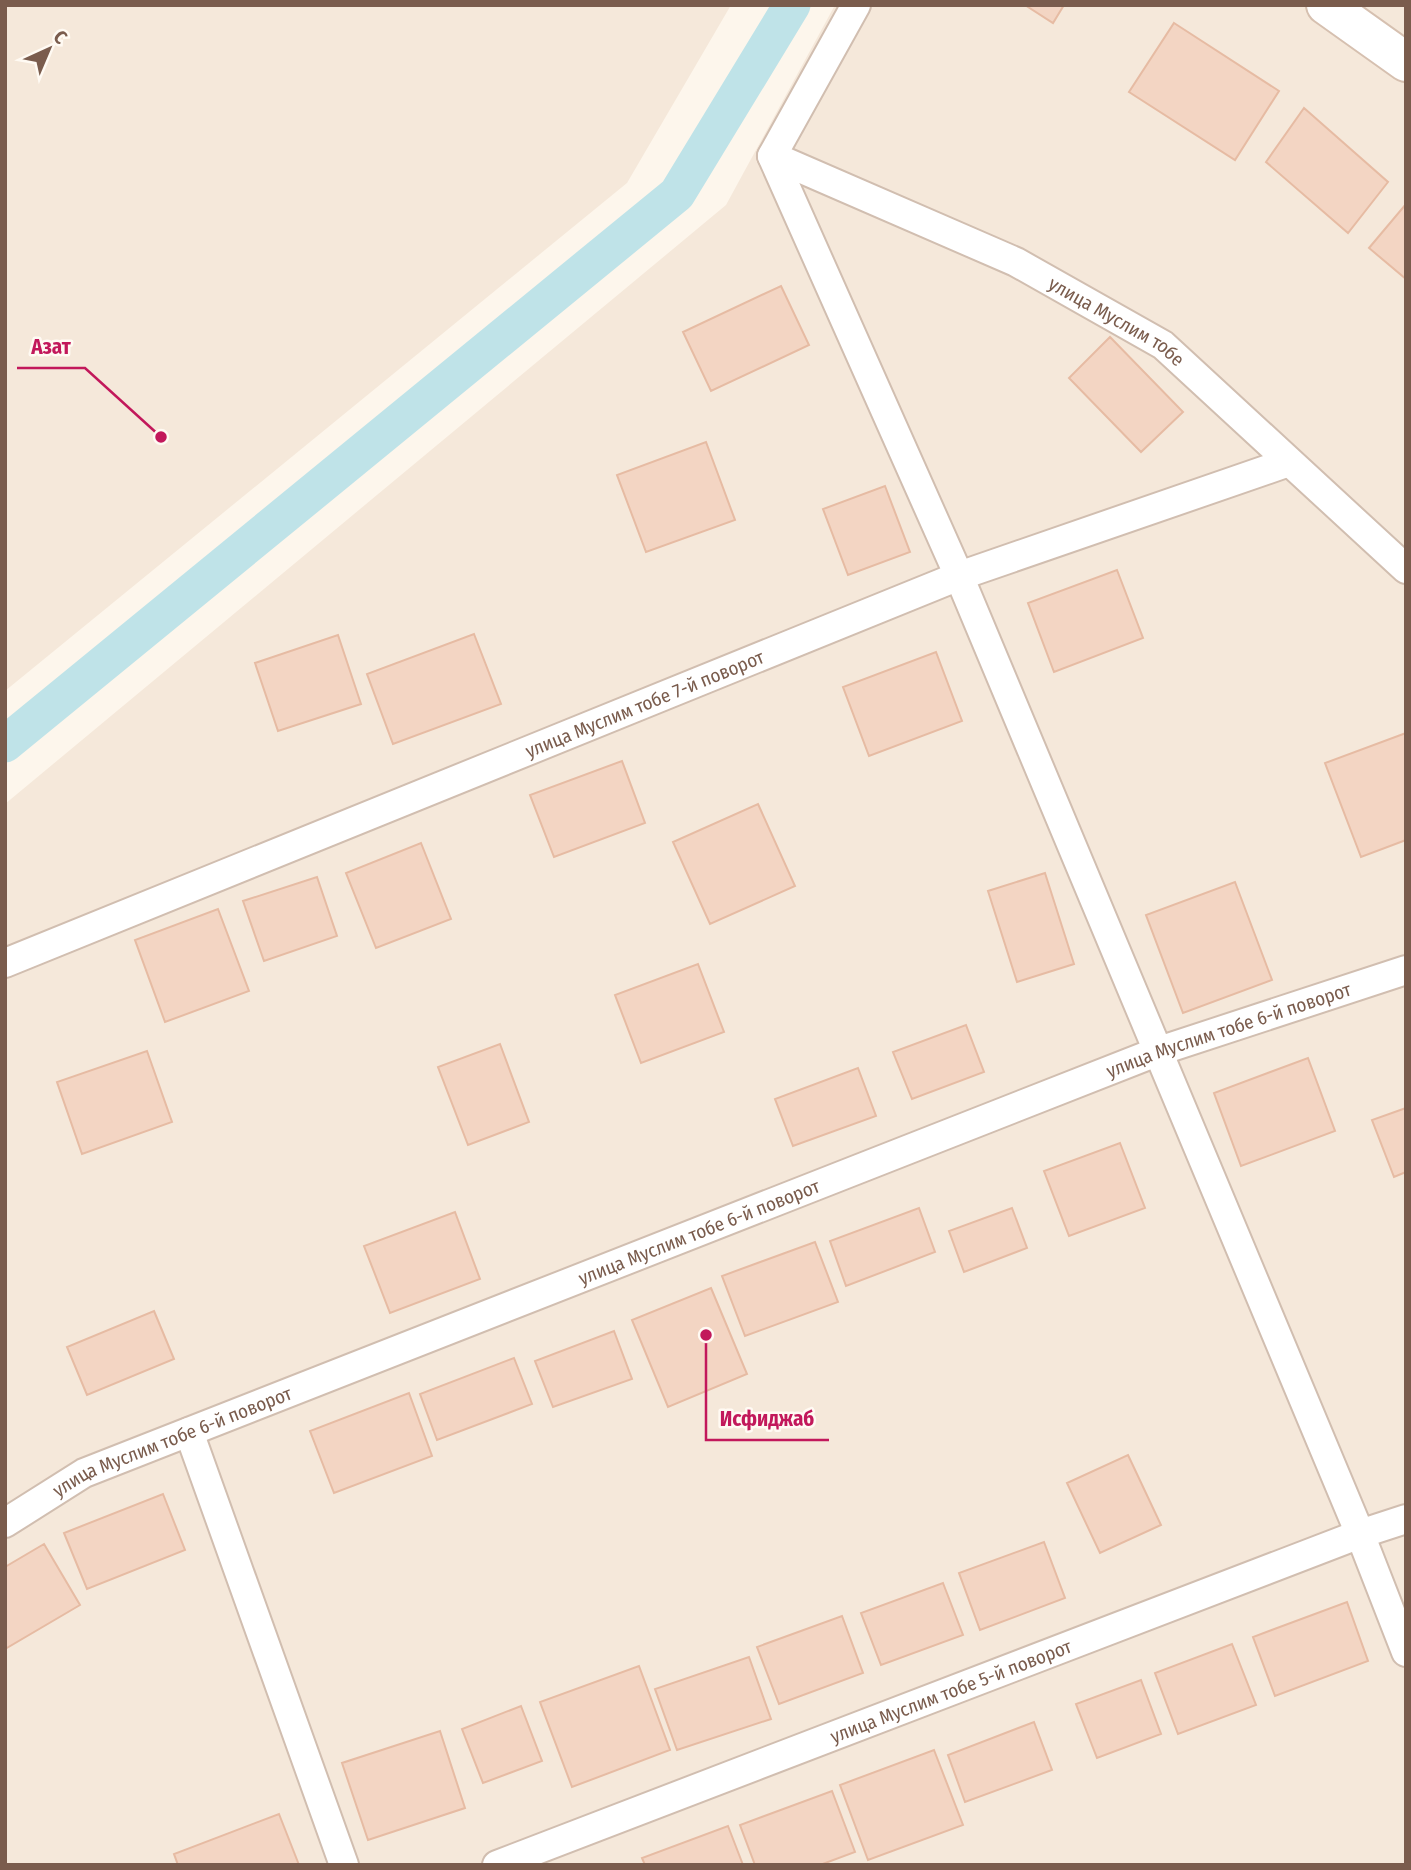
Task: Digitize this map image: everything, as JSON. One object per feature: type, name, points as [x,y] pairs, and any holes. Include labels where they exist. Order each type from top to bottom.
[{"type":"street","points":[[856,5],[772,156],[959,576],[1360,1534],[1406,1652]]},
{"type":"street","points":[[1326,5],[1406,62]]},
{"type":"street","name":"улица Муслим тобе","points":[[772,156],[1016,262],[1163,345],[1406,569]]},
{"type":"street","name":"улица Муслим тобе 7-й поворот","points":[[5,963],[959,576],[1289,462]]},
{"type":"street","name":"улица Муслим тобе 6-й поворот","points":[[5,1523],[84,1474],[189,1432],[1159,1051],[1406,970]]},
{"type":"street","points":[[189,1432],[344,1865]]},
{"type":"street","name":"улица Муслим тобе 5-й поворот","points":[[496,1865],[1360,1534],[1406,1519]]},
{"type":"shaded area","points":[[5,5],[731,5],[627,183],[5,691]]},
{"type":"shaded area","points":[[835,5],[1406,5],[1406,1865],[5,1865],[5,804],[726,205]]},
{"type":"building","points":[[1025,5],[1064,5],[1053,23]]},
{"type":"building","points":[[1174,23],[1279,91],[1235,160],[1129,92]]},
{"type":"building","points":[[1304,108],[1388,182],[1348,233],[1266,162]]},
{"type":"building","points":[[1406,204],[1406,279],[1369,248]]},
{"type":"building","points":[[781,286],[809,345],[711,391],[683,332]]},
{"type":"building","points":[[1110,337],[1183,412],[1141,452],[1069,378]]},
{"type":"building","points":[[706,442],[735,520],[646,552],[617,475]]},
{"type":"building","points":[[885,486],[910,552],[848,575],[823,509]]},
{"type":"building","points":[[1117,570],[1143,638],[1054,672],[1028,603]]},
{"type":"building","points":[[474,634],[501,704],[393,744],[367,674]]},
{"type":"building","points":[[338,635],[361,704],[278,731],[255,663]]},
{"type":"building","points":[[936,652],[962,721],[869,756],[843,687]]},
{"type":"building","points":[[1406,733],[1406,840],[1361,857],[1325,763]]},
{"type":"building","points":[[622,761],[645,823],[554,857],[530,795]]},
{"type":"building","points":[[758,804],[795,886],[710,924],[673,842]]},
{"type":"building","points":[[421,843],[451,919],[376,948],[346,873]]},
{"type":"building","points":[[1045,873],[1074,964],[1017,982],[988,891]]},
{"type":"building","points":[[317,877],[337,936],[264,961],[243,901]]},
{"type":"building","points":[[1235,882],[1272,980],[1183,1013],[1146,915]]},
{"type":"building","points":[[218,909],[249,991],[165,1022],[135,940]]},
{"type":"building","points":[[698,964],[724,1032],[641,1063],[615,995]]},
{"type":"building","points":[[966,1025],[984,1072],[912,1099],[893,1052]]},
{"type":"building","points":[[500,1044],[529,1122],[468,1145],[438,1067]]},
{"type":"building","points":[[147,1051],[172,1122],[82,1154],[57,1082]]},
{"type":"building","points":[[1308,1058],[1335,1131],[1241,1166],[1214,1093]]},
{"type":"building","points":[[858,1068],[876,1116],[793,1146],[775,1099]]},
{"type":"building","points":[[1406,1108],[1406,1172],[1394,1177],[1372,1120]]},
{"type":"building","points":[[1120,1143],[1145,1208],[1069,1236],[1044,1171]]},
{"type":"building","points":[[919,1208],[935,1252],[846,1286],[830,1241]]},
{"type":"building","points":[[1012,1208],[1027,1248],[964,1272],[949,1231]]},
{"type":"building","points":[[455,1212],[480,1279],[390,1313],[364,1246]]},
{"type":"building","points":[[815,1242],[838,1302],[745,1336],[722,1276]]},
{"type":"building","points":[[711,1288],[747,1374],[668,1407],[632,1320]]},
{"type":"building","points":[[154,1311],[174,1359],[87,1395],[67,1347]]},
{"type":"building","points":[[614,1331],[632,1379],[553,1407],[535,1361]]},
{"type":"building","points":[[514,1358],[532,1404],[437,1440],[420,1394]]},
{"type":"building","points":[[409,1393],[432,1456],[334,1493],[310,1431]]},
{"type":"building","points":[[1128,1455],[1161,1525],[1100,1553],[1067,1483]]},
{"type":"building","points":[[163,1494],[185,1550],[87,1589],[64,1533]]},
{"type":"building","points":[[1044,1542],[1065,1598],[980,1630],[959,1573]]},
{"type":"building","points":[[44,1544],[80,1605],[5,1649],[5,1567]]},
{"type":"building","points":[[943,1583],[963,1635],[881,1665],[861,1613]]},
{"type":"building","points":[[1347,1602],[1368,1661],[1275,1696],[1253,1637]]},
{"type":"building","points":[[842,1616],[863,1673],[779,1704],[757,1647]]},
{"type":"building","points":[[1232,1644],[1256,1705],[1178,1734],[1155,1673]]},
{"type":"building","points":[[749,1657],[771,1719],[677,1750],[655,1689]]},
{"type":"building","points":[[639,1666],[670,1750],[572,1787],[540,1702]]},
{"type":"building","points":[[1141,1680],[1161,1734],[1097,1758],[1076,1704]]},
{"type":"building","points":[[521,1706],[542,1761],[483,1783],[462,1729]]},
{"type":"building","points":[[1034,1722],[1052,1770],[965,1802],[948,1755]]},
{"type":"building","points":[[440,1731],[465,1808],[368,1840],[342,1763]]},
{"type":"building","points":[[934,1750],[963,1825],[868,1860],[840,1785]]},
{"type":"building","points":[[832,1791],[855,1852],[820,1865],[755,1865],[740,1825]]},
{"type":"building","points":[[279,1814],[299,1865],[178,1865],[174,1854]]},
{"type":"building","points":[[728,1826],[743,1865],[645,1865],[642,1858]]},
{"type":"waterway","points":[[5,744],[677,194],[792,5]]},
{"type":"place","name":"Азат","points":[[161,437]]},
{"type":"place","name":"Исфиджаб","points":[[706,1335]]}]
